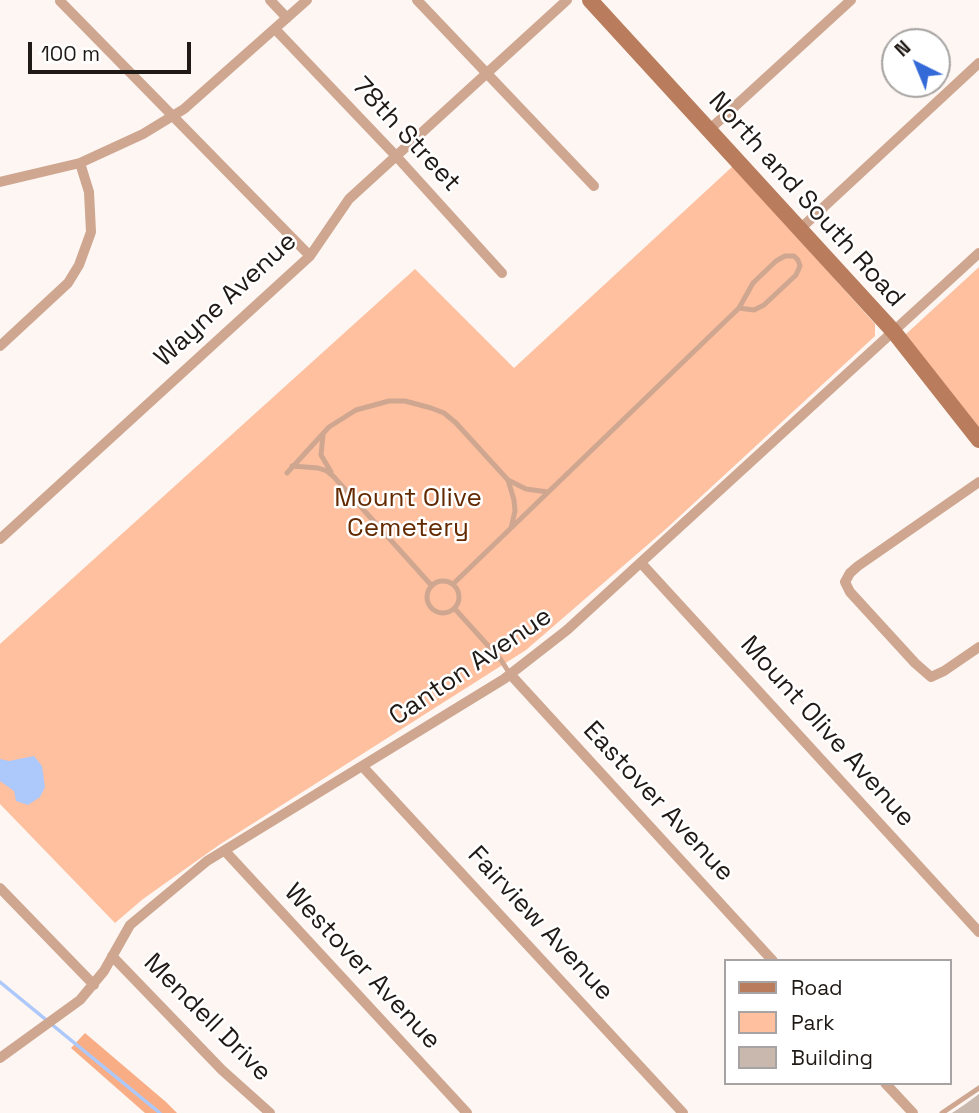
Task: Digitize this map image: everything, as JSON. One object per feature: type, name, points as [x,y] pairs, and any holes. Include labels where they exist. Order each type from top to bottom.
[{"type":"street","points":[[60,0],[310,256]]},
{"type":"street","points":[[270,0],[287,18]]},
{"type":"street","points":[[0,182],[80,163],[143,134],[184,109],[307,0]]},
{"type":"street","points":[[417,0],[594,186]]},
{"type":"street","name":"Wayne Avenue","points":[[0,539],[310,256],[349,199],[567,0]]},
{"type":"street","name":"North and South Road","points":[[590,0],[894,332],[979,440]]},
{"type":"street","points":[[709,130],[851,0]]},
{"type":"street","name":"78th Street","points":[[275,29],[502,273]]},
{"type":"street","points":[[800,229],[979,63]]},
{"type":"street","points":[[0,346],[68,283],[79,265],[91,232],[89,192],[80,163]]},
{"type":"street","name":"Canton Avenue","points":[[0,1058],[80,1000],[94,985],[130,925],[198,869],[510,674],[567,630],[979,253]]},
{"type":"street","points":[[979,482],[850,573],[845,582],[850,592],[931,677],[979,647]]},
{"type":"street","name":"Mount Olive Avenue","points":[[641,563],[979,932]]},
{"type":"street","name":"Eastover Avenue","points":[[510,674],[771,959]]},
{"type":"street","name":"Fairview Avenue","points":[[363,767],[683,1113]]},
{"type":"street","name":"Westover Avenue","points":[[225,851],[467,1113]]},
{"type":"street","points":[[0,888],[94,985]]},
{"type":"street","name":"Mendell Drive","points":[[112,956],[222,1070],[270,1113]]},
{"type":"street","points":[[887,1085],[913,1113]]},
{"type":"lane","points":[[453,584],[739,308],[753,283],[776,261],[785,256],[794,256],[798,260],[800,266],[796,275],[764,305],[754,310],[739,308]]},
{"type":"lane","points":[[287,473],[324,433],[342,418],[371,404],[405,401],[443,413],[456,423],[508,480],[526,489],[548,492]]},
{"type":"lane","points":[[324,433],[321,454],[334,477]]},
{"type":"lane","points":[[292,466],[327,471],[432,586]]},
{"type":"lane","points":[[508,480],[515,511],[511,528]]},
{"type":"lane","points":[[442,581],[453,584],[460,598],[455,609],[445,614],[431,609],[427,594],[432,586],[442,581]]},
{"type":"lane","points":[[455,609],[501,660],[510,674]]},
{"type":"lane","points":[[942,1113],[979,1088]]},
{"type":"green space","name":"Mount Olive Cemetery","points":[[733,166],[875,324],[875,336],[667,528],[526,650],[219,845],[143,899],[115,923],[0,804],[0,644],[415,269],[514,368]]},
{"type":"green space","points":[[979,267],[979,430],[905,335]]},
{"type":"shaded area","points":[[85,1033],[177,1113],[145,1113],[71,1048]]},
{"type":"water","points":[[34,756],[42,766],[45,787],[40,797],[28,805],[16,801],[14,791],[0,781],[0,759],[9,761]]},
{"type":"building","points":[[979,1094],[979,1113],[952,1113],[964,1105]]},
{"type":"waterway","points":[[0,982],[160,1113]]}]
